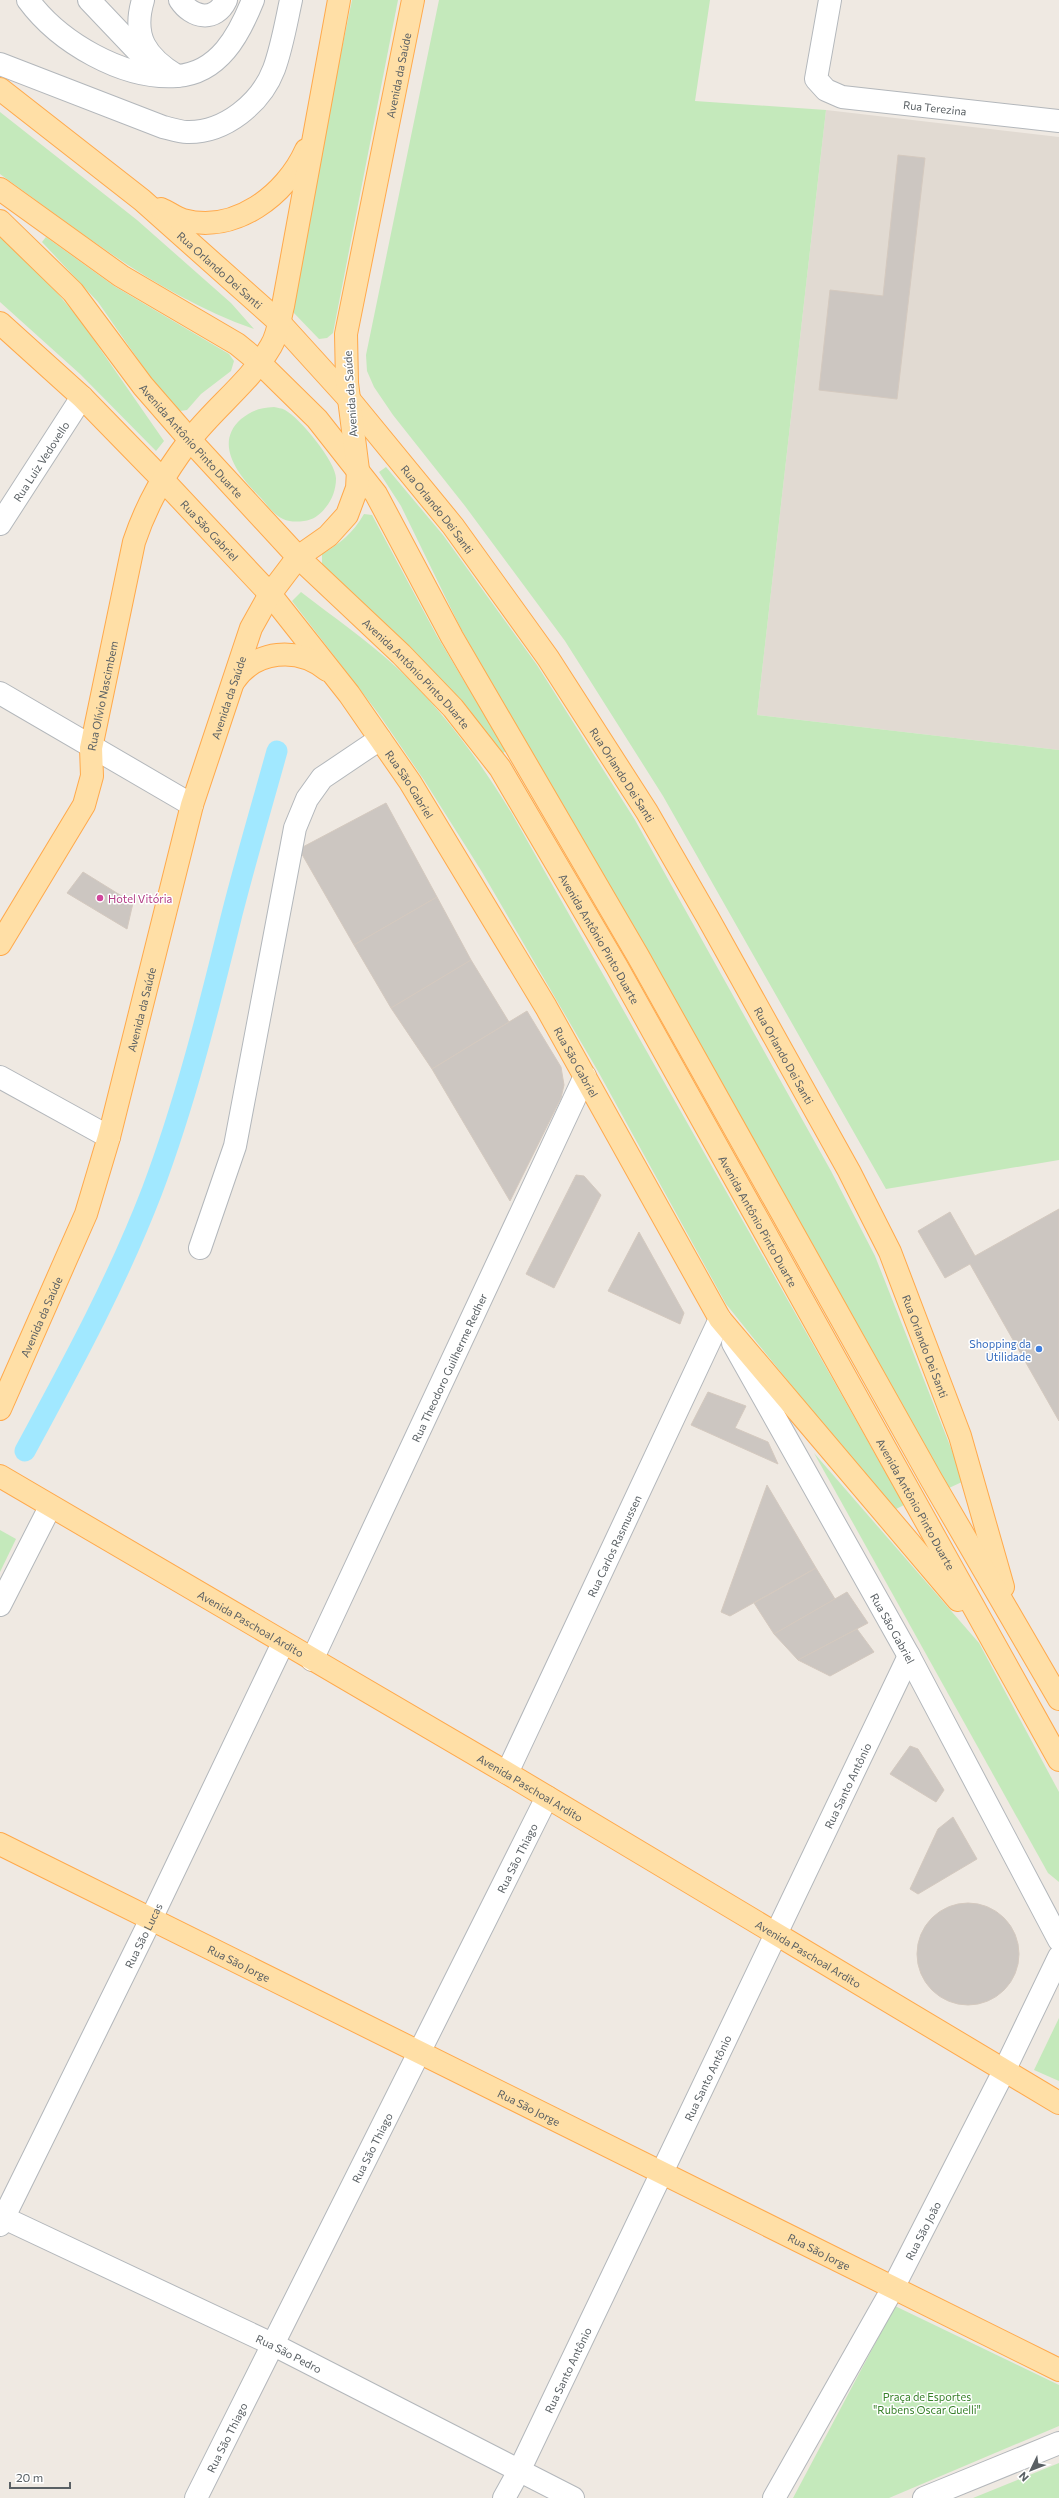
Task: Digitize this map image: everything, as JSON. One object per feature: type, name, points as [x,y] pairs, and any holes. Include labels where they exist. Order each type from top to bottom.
[{"type":"main road","points":[[190,440],[259,362],[272,344],[279,322],[339,0]]},
{"type":"main road","name":"Avenida da Saúde","points":[[0,1409],[86,1214],[109,1137],[192,805],[230,687],[251,628],[270,594],[298,557],[328,536],[347,515],[357,488],[358,470],[348,398],[346,334],[412,0]]},
{"type":"main road","name":"Rua Orlando Dei Santi","points":[[0,89],[142,200],[279,322],[348,398],[453,526],[548,658],[647,812],[849,1171],[890,1252],[960,1436],[1012,1617]]},
{"type":"main road","points":[[142,200],[183,220],[204,222],[225,220],[245,214],[264,203],[286,183],[301,161],[314,133]]},
{"type":"main road","points":[[0,189],[121,276],[215,329],[259,362],[317,419],[376,494],[393,523],[452,637],[638,956],[893,1411],[1059,1699]]},
{"type":"main road","name":"Avenida Antônio Pinto Duarte","points":[[0,221],[73,292],[143,386],[190,440],[298,557],[426,680],[458,713],[500,768],[617,967],[1059,1760]]},
{"type":"main road","name":"Rua São Gabriel","points":[[0,323],[82,397],[162,479],[270,594],[336,677],[410,782],[471,881],[585,1076],[720,1319],[990,1637]]},
{"type":"main road","name":"Rua Olívio Nascimbem","points":[[0,944],[84,805],[92,776],[91,748],[134,542],[144,511],[162,479],[190,440]]},
{"type":"main road","points":[[230,687],[247,666],[260,658],[274,655],[297,656],[321,665],[336,677]]},
{"type":"main road","name":"Avenida Paschoal Ardito","points":[[2,1480],[507,1773],[1059,2103]]},
{"type":"main road","name":"Rua São Jorge","points":[[0,1844],[1059,2370]]},
{"type":"street","points":[[28,0],[54,30],[94,54],[145,75],[177,76],[197,72],[220,57],[234,40],[253,0]]},
{"type":"street","points":[[89,0],[138,53],[161,70],[177,76]]},
{"type":"street","points":[[143,0],[138,16],[142,41],[149,53],[160,65],[177,76]]},
{"type":"street","points":[[180,0],[191,12],[200,16],[208,16],[217,12],[226,0]]},
{"type":"street","points":[[0,64],[164,127],[187,132],[209,130],[229,121],[248,107],[262,91],[278,55],[291,0]]},
{"type":"street","name":"Rua Terezina","points":[[830,0],[816,79],[826,90],[842,98],[1059,121]]},
{"type":"street","name":"Rua Luiz Vedovello","points":[[0,524],[82,397]]},
{"type":"street","points":[[0,693],[91,748],[192,805]]},
{"type":"street","points":[[200,1248],[235,1146],[295,828],[307,799],[322,778],[380,738]]},
{"type":"street","name":"Rua Theodoro Guilherme Redher","points":[[312,1660],[585,1076]]},
{"type":"street","points":[[0,1077],[109,1137]]},
{"type":"street","name":"Rua São Gabriel","points":[[720,1319],[909,1656],[1059,1940]]},
{"type":"street","name":"Rua Carlos Rasmussen","points":[[507,1773],[720,1319]]},
{"type":"street","points":[[0,1605],[50,1507]]},
{"type":"street","name":"Rua São Lucas","points":[[1,2220],[151,1919],[283,1643]]},
{"type":"street","name":"Rua Santo Antônio","points":[[504,2498],[519,2471],[909,1656]]},
{"type":"street","name":"Rua São Thiago","points":[[196,2498],[274,2345],[547,1797]]},
{"type":"street","name":"Rua São João","points":[[774,2498],[893,2288],[1004,2071],[1059,1957]]},
{"type":"street","name":"Rua São Pedro","points":[[1,2220],[274,2345],[573,2498]]},
{"type":"street","points":[[924,2498],[1059,2443]]},
{"type":"shaded area","points":[[826,110],[1059,137],[1059,750],[757,715]]},
{"type":"green space","points":[[352,0],[398,0],[333,333],[327,338],[319,339],[292,311],[312,193]]},
{"type":"green space","points":[[439,0],[710,0],[695,101],[826,110],[757,715],[1059,750],[1059,1160],[886,1189],[663,796],[565,641],[465,506],[393,415],[374,387],[367,371],[366,355]]},
{"type":"green space","points":[[0,112],[137,220],[231,303],[254,329],[219,315],[153,281],[91,240],[0,174]]},
{"type":"green space","points":[[0,235],[58,294],[80,320],[164,441],[156,451],[80,374],[0,302]]},
{"type":"green space","points":[[46,237],[114,286],[229,354],[234,361],[231,371],[201,394],[187,410],[180,411],[176,409],[151,378],[98,302],[42,242]]},
{"type":"green space","points":[[274,407],[285,410],[308,431],[324,452],[335,472],[335,487],[330,501],[316,517],[310,520],[296,522],[290,521],[283,519],[271,510],[238,471],[229,450],[229,440],[233,429],[241,419],[249,413],[260,409]]},
{"type":"green space","points":[[386,467],[443,535],[537,665],[635,820],[831,1171],[875,1256],[964,1481],[949,1488],[461,629],[401,506],[379,472]]},
{"type":"green space","points":[[364,514],[372,515],[437,636],[506,751],[503,753],[416,656],[322,565],[322,554],[346,537]]},
{"type":"green space","points":[[301,592],[373,647],[413,683],[459,736],[486,773],[511,812],[904,1505],[896,1509],[825,1427],[726,1304],[599,1073],[482,872],[424,780],[378,713],[292,601]]},
{"type":"green space","points":[[814,1453],[979,1643],[1059,1792],[1059,1882],[1048,1873]]},
{"type":"green space","points":[[0,1530],[16,1539],[0,1572]]},
{"type":"green space","points":[[1059,2018],[1059,2081],[1034,2070]]},
{"type":"green space","name":"Praça de Esportes \"Rubens Oscar Guelli\"","points":[[895,2306],[1059,2385],[1059,2426],[889,2498],[793,2498]]},
{"type":"green space","points":[[1059,2463],[1059,2498],[973,2498]]},
{"type":"building","points":[[898,155],[925,158],[897,399],[819,390],[830,290],[883,296]]},
{"type":"building","points":[[386,803],[437,897],[354,945],[299,849]]},
{"type":"building","name":"Hotel Vitória","points":[[83,872],[133,903],[127,929],[67,893]]},
{"type":"building","points":[[437,897],[471,960],[391,1008],[354,945]]},
{"type":"building","points":[[471,960],[509,1022],[432,1069],[391,1008]]},
{"type":"building","points":[[527,1011],[561,1067],[564,1085],[561,1098],[510,1201],[432,1069]]},
{"type":"building","points":[[576,1175],[584,1176],[601,1195],[554,1288],[526,1274]]},
{"type":"building","name":"Shopping da Utilidade","points":[[1059,1209],[1059,1421],[970,1264],[945,1278],[918,1231],[950,1212],[975,1256]]},
{"type":"building","points":[[639,1232],[684,1313],[680,1324],[608,1291]]},
{"type":"building","points":[[708,1392],[746,1406],[735,1428],[768,1442],[778,1464],[691,1425]]},
{"type":"building","points":[[767,1485],[816,1568],[730,1616],[721,1612]]},
{"type":"building","points":[[816,1568],[835,1599],[774,1634],[754,1603]]},
{"type":"building","points":[[847,1592],[868,1623],[798,1660],[774,1634]]},
{"type":"building","points":[[857,1629],[874,1652],[830,1676],[798,1660]]},
{"type":"building","points":[[910,1746],[918,1749],[944,1790],[936,1802],[890,1774]]},
{"type":"building","points":[[953,1817],[977,1859],[918,1894],[910,1889],[938,1829]]},
{"type":"building","points":[[968,1903],[987,1907],[1004,1918],[1015,1935],[1019,1954],[1015,1973],[1004,1990],[987,2001],[968,2005],[949,2001],[932,1990],[921,1973],[917,1954],[921,1935],[932,1918],[949,1907]]},
{"type":"waterway","points":[[25,1451],[109,1291],[152,1191],[176,1123],[196,1054],[237,893],[277,751]]},
{"type":"place","name":"Hotel Vitória","points":[[100,898]]},
{"type":"place","name":"Shopping da Utilidade","points":[[1039,1349]]}]
